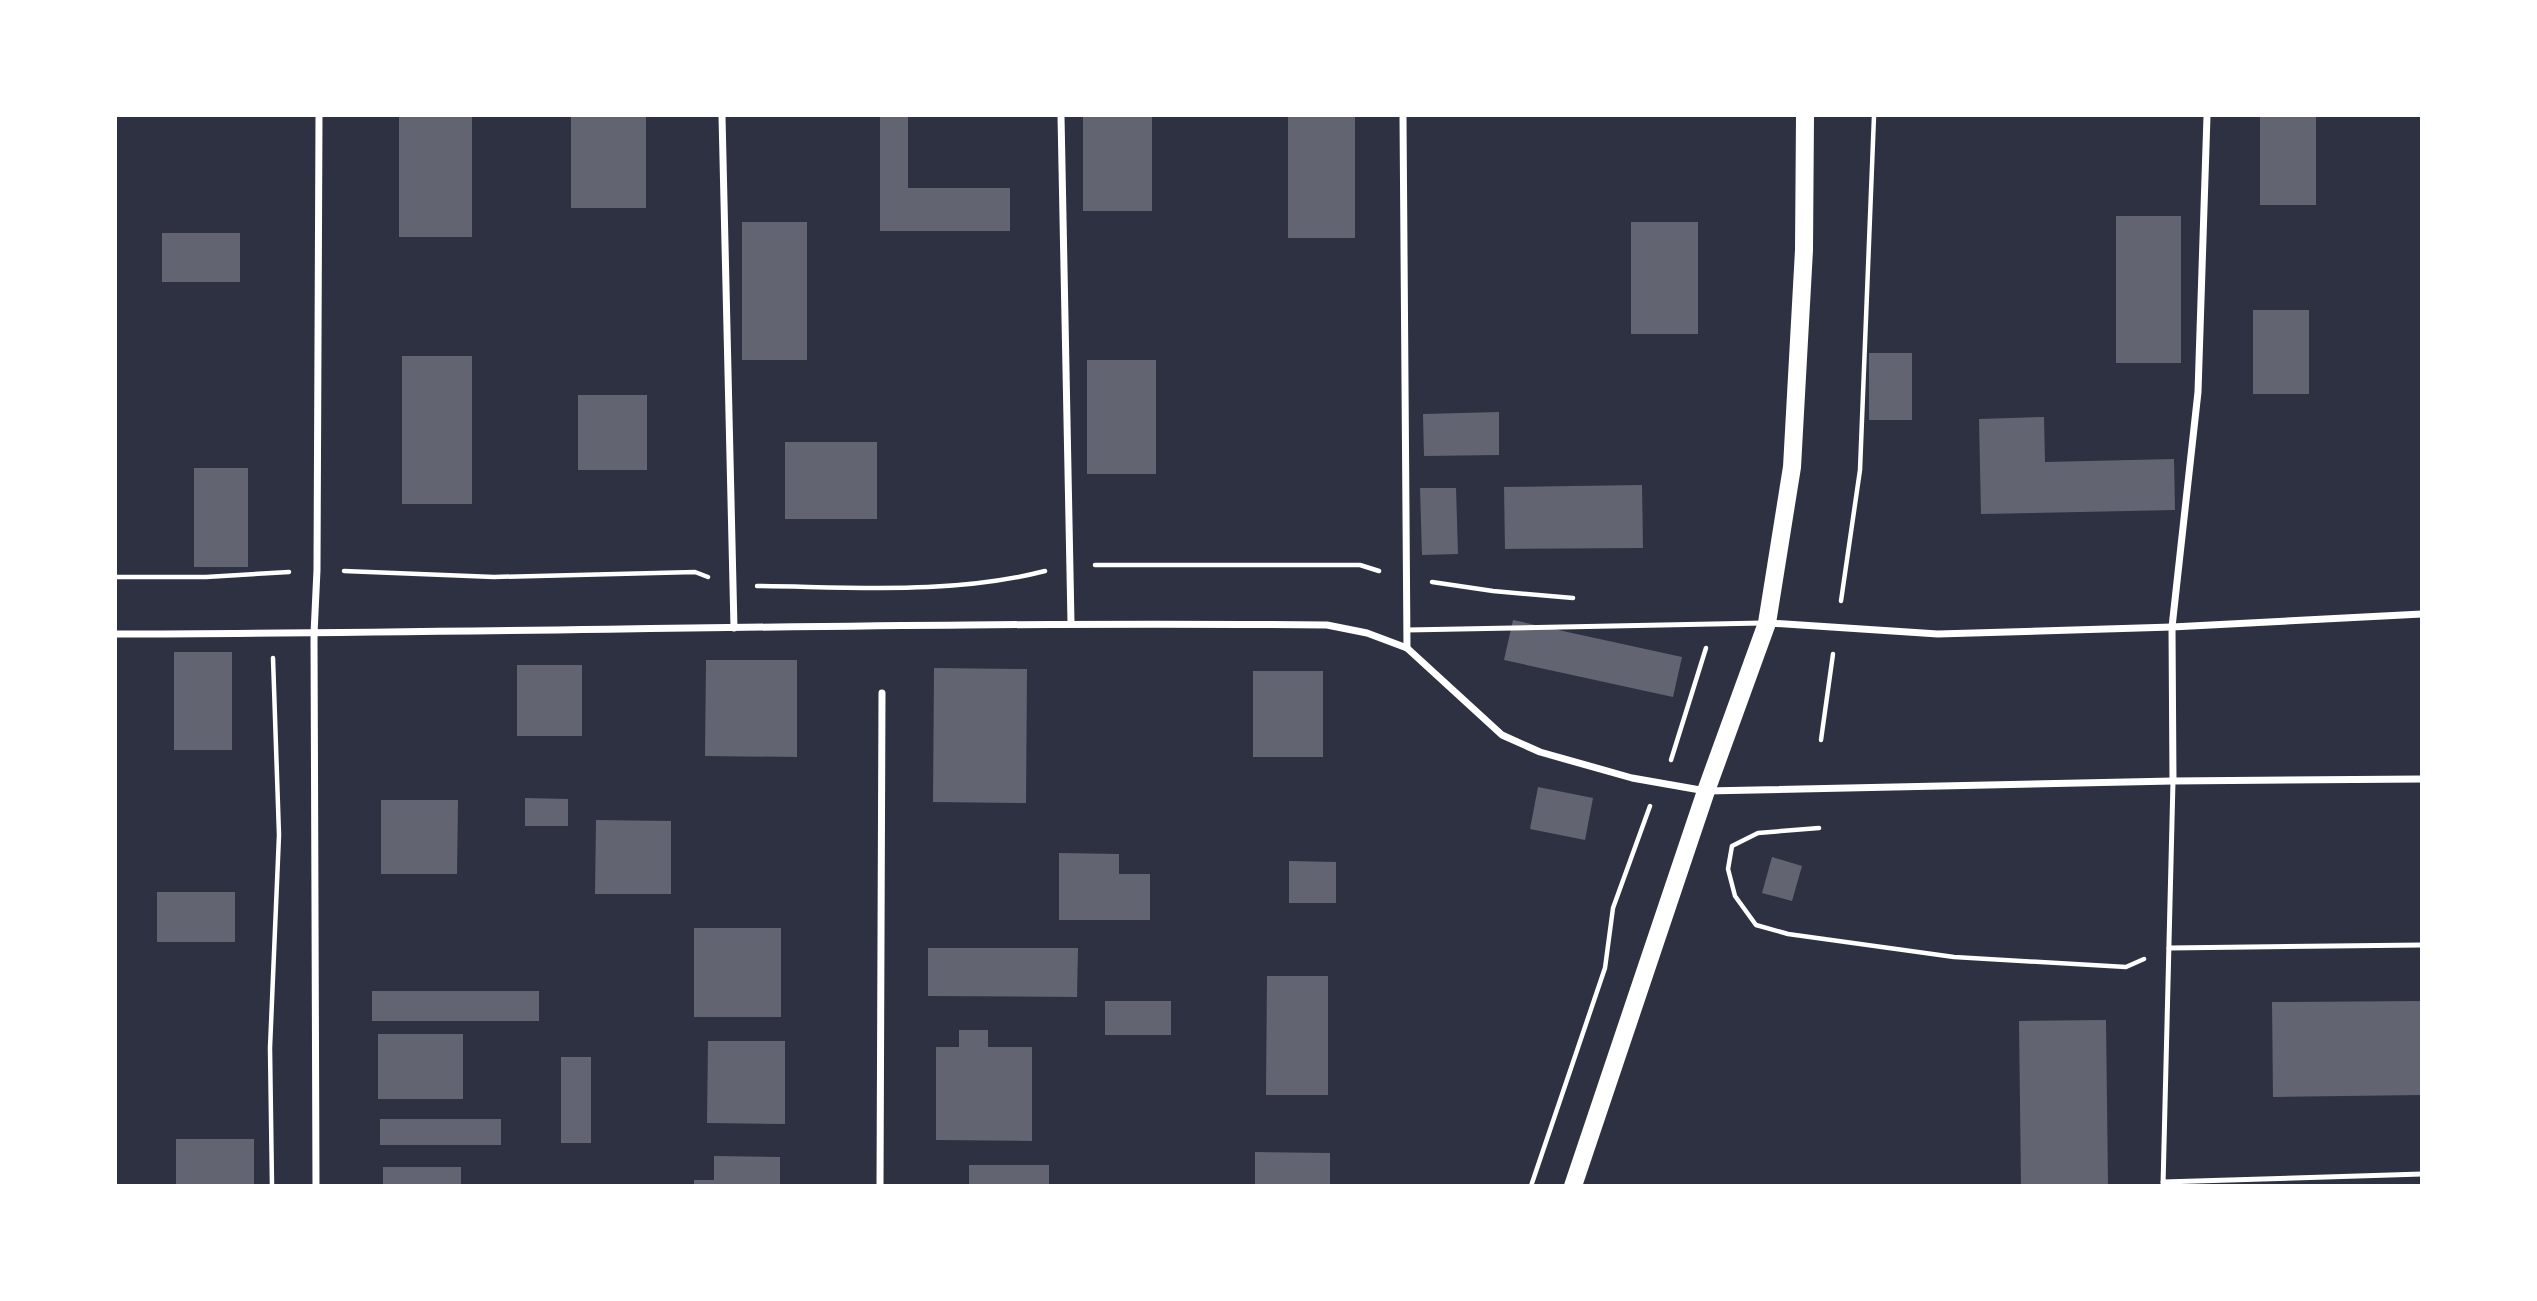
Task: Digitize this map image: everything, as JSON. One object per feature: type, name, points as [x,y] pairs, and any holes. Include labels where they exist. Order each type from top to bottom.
[{"type":"main road","points":[[1573,1185],[1706,791],[1766,623],[1792,467],[1804,250],[1805,116]]},
{"type":"street","points":[[316,1185],[314,634],[317,570],[319,116]]},
{"type":"street","points":[[722,116],[734,628]]},
{"type":"street","points":[[1061,116],[1071,623]]},
{"type":"street","points":[[1403,116],[1408,649]]},
{"type":"street","points":[[2173,781],[2172,627],[2198,391],[2207,116]]},
{"type":"street","points":[[1766,623],[1938,634],[2172,627],[2421,614]]},
{"type":"street","points":[[116,634],[314,634],[1071,623],[1327,625],[1367,633],[1408,649],[1502,735],[1540,752],[1632,778],[1706,791],[2173,781],[2421,779]]},
{"type":"street","points":[[880,1185],[883,693]]},
{"type":"lane","points":[[1408,630],[1766,623]]},
{"type":"lane","points":[[2173,781],[2163,1184],[2421,1174]]},
{"type":"lane","points":[[2169,948],[2421,945]]},
{"type":"path","points":[[1821,740],[1860,470],[1874,116]]},
{"type":"path","points":[[116,577],[206,577],[317,570],[494,577],[695,572],[733,586],[916,587],[1015,579],[1070,565],[1360,565],[1407,578],[1493,591],[1586,599]]},
{"type":"path","points":[[1531,1185],[1605,968],[1613,908],[1645,813],[1664,784],[1713,624]]},
{"type":"path","points":[[272,634],[273,726],[279,835],[270,1048],[272,1185]]},
{"type":"path","points":[[1819,828],[1758,833],[1732,846],[1728,869],[1735,896],[1756,925],[1788,934],[1967,958],[2126,967],[2169,948]]},
{"type":"building","points":[[399,116],[472,116],[472,237],[399,237]]},
{"type":"building","points":[[571,116],[646,116],[646,208],[571,208]]},
{"type":"building","points":[[880,116],[908,116],[908,188],[1010,188],[1010,231],[880,231]]},
{"type":"building","points":[[1083,116],[1152,116],[1152,211],[1083,211]]},
{"type":"building","points":[[1288,116],[1355,116],[1355,238],[1288,238]]},
{"type":"building","points":[[2260,116],[2316,116],[2316,205],[2260,205]]},
{"type":"building","points":[[2116,216],[2181,216],[2181,363],[2116,363]]},
{"type":"building","points":[[742,222],[807,222],[807,360],[742,360]]},
{"type":"building","points":[[1631,222],[1698,222],[1698,334],[1631,334]]},
{"type":"building","points":[[162,233],[240,233],[240,282],[162,282]]},
{"type":"building","points":[[2253,310],[2309,310],[2309,394],[2253,394]]},
{"type":"building","points":[[1869,353],[1912,353],[1912,420],[1869,420]]},
{"type":"building","points":[[402,356],[472,356],[472,504],[402,504]]},
{"type":"building","points":[[1087,360],[1156,360],[1156,474],[1087,474]]},
{"type":"building","points":[[578,395],[647,395],[647,470],[578,470]]},
{"type":"building","points":[[1499,412],[1499,455],[1424,456],[1423,414]]},
{"type":"building","points":[[2044,417],[2045,462],[2174,459],[2175,510],[1981,514],[1979,419]]},
{"type":"building","points":[[785,442],[877,442],[877,519],[785,519]]},
{"type":"building","points":[[194,468],[248,468],[248,567],[194,567]]},
{"type":"building","points":[[1642,485],[1643,548],[1505,549],[1504,487]]},
{"type":"building","points":[[1420,488],[1456,488],[1458,554],[1422,555]]},
{"type":"building","points":[[1513,620],[1682,657],[1673,697],[1504,660]]},
{"type":"building","points":[[174,652],[232,652],[232,750],[174,750]]},
{"type":"building","points":[[706,660],[797,660],[797,757],[705,756]]},
{"type":"building","points":[[517,665],[582,665],[582,736],[517,736]]},
{"type":"building","points":[[934,668],[1027,669],[1026,803],[933,802]]},
{"type":"building","points":[[1253,671],[1323,671],[1323,757],[1253,757]]},
{"type":"building","points":[[1538,787],[1593,798],[1585,840],[1530,829]]},
{"type":"building","points":[[525,798],[568,799],[568,826],[525,826]]},
{"type":"building","points":[[381,800],[458,800],[457,874],[381,874]]},
{"type":"building","points":[[596,820],[671,821],[671,894],[595,894]]},
{"type":"building","points":[[1059,853],[1119,854],[1119,874],[1150,874],[1150,920],[1059,920]]},
{"type":"building","points":[[1772,857],[1802,866],[1792,901],[1762,893]]},
{"type":"building","points":[[1289,861],[1336,862],[1336,903],[1289,903]]},
{"type":"building","points":[[157,892],[235,892],[235,942],[157,942]]},
{"type":"building","points":[[694,928],[781,928],[781,1017],[694,1017]]},
{"type":"building","points":[[928,948],[1078,948],[1077,997],[928,996]]},
{"type":"building","points":[[1267,976],[1328,976],[1328,1095],[1266,1095]]},
{"type":"building","points":[[372,991],[539,991],[539,1021],[372,1021]]},
{"type":"building","points":[[1105,1001],[1171,1001],[1171,1035],[1105,1035]]},
{"type":"building","points":[[2422,1001],[2422,1095],[2273,1097],[2272,1002]]},
{"type":"building","points":[[2106,1020],[2108,1186],[2021,1186],[2019,1021]]},
{"type":"building","points":[[959,1030],[988,1030],[988,1047],[1032,1047],[1032,1141],[936,1140],[936,1047],[959,1047]]},
{"type":"building","points":[[378,1034],[463,1034],[463,1099],[378,1099]]},
{"type":"building","points":[[708,1041],[785,1041],[785,1124],[707,1123]]},
{"type":"building","points":[[561,1057],[591,1057],[591,1143],[561,1143]]},
{"type":"building","points":[[380,1119],[501,1119],[501,1145],[380,1145]]},
{"type":"building","points":[[176,1139],[254,1139],[254,1186],[176,1186]]},
{"type":"building","points":[[1255,1152],[1330,1153],[1330,1186],[1255,1186]]},
{"type":"building","points":[[714,1156],[780,1157],[780,1186],[694,1186],[694,1180],[714,1180]]},
{"type":"building","points":[[969,1165],[1049,1165],[1049,1186],[969,1186]]},
{"type":"building","points":[[383,1167],[461,1167],[461,1186],[383,1186]]}]
